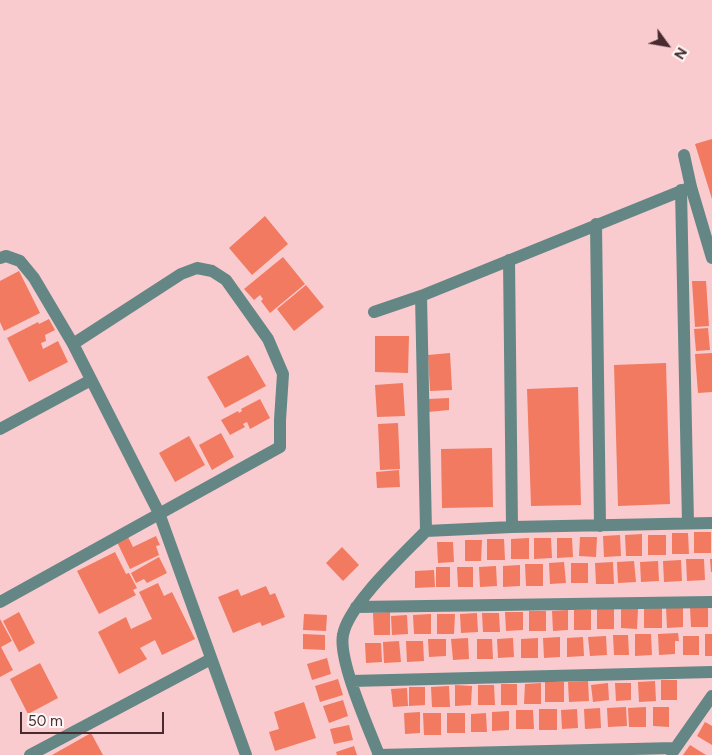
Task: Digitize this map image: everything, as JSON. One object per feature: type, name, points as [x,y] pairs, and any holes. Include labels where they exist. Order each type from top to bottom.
[{"type":"street","points":[[684,155],[686,188],[688,523]]},
{"type":"street","points":[[374,312],[421,296],[686,188]]},
{"type":"street","points":[[686,188],[712,258]]},
{"type":"street","points":[[596,224],[600,526]]},
{"type":"street","points":[[0,258],[6,256],[20,261],[34,278],[73,344],[159,513],[246,755]]},
{"type":"street","points":[[509,260],[512,528]]},
{"type":"street","points":[[0,602],[280,447],[284,374],[268,339],[226,280],[212,271],[197,268],[181,274],[73,344]]},
{"type":"street","points":[[421,296],[426,531],[356,607],[343,634],[343,650],[351,681],[378,755],[673,751],[712,696]]},
{"type":"street","points":[[0,429],[91,380]]},
{"type":"street","points":[[426,531],[712,523]]},
{"type":"street","points":[[356,607],[712,602]]},
{"type":"street","points":[[30,755],[212,659]]},
{"type":"street","points":[[351,681],[712,672]]},
{"type":"building","points":[[712,139],[712,199],[695,144]]},
{"type":"building","points":[[265,216],[288,244],[252,275],[229,248]]},
{"type":"building","points":[[283,257],[305,284],[270,313],[261,301],[263,299],[260,295],[254,300],[244,289]]},
{"type":"building","points":[[19,271],[40,313],[4,331],[0,322],[0,281]]},
{"type":"building","points":[[692,281],[706,281],[709,326],[695,327]]},
{"type":"building","points":[[306,285],[324,307],[294,331],[277,309]]},
{"type":"building","points":[[49,319],[55,330],[45,335],[46,341],[41,343],[43,349],[58,341],[68,362],[29,382],[7,338],[38,322],[39,324]]},
{"type":"building","points":[[708,328],[710,350],[696,351],[694,329]]},
{"type":"building","points":[[375,336],[409,336],[408,373],[375,372]]},
{"type":"building","points":[[450,353],[452,390],[430,391],[428,355]]},
{"type":"building","points":[[712,353],[712,392],[698,393],[695,354]]},
{"type":"building","points":[[248,355],[266,386],[225,408],[207,377]]},
{"type":"building","points":[[666,363],[670,504],[618,506],[614,365]]},
{"type":"building","points":[[403,383],[405,416],[377,417],[375,385]]},
{"type":"building","points":[[578,387],[581,505],[531,506],[527,389]]},
{"type":"building","points":[[449,398],[449,410],[428,412],[428,399]]},
{"type":"building","points":[[260,399],[270,418],[250,429],[247,422],[243,424],[245,427],[230,435],[221,420],[238,411],[239,413],[242,411],[241,409]]},
{"type":"building","points":[[398,423],[400,469],[380,470],[378,424]]},
{"type":"building","points":[[221,433],[234,457],[212,470],[199,445]]},
{"type":"building","points":[[189,436],[205,465],[175,482],[159,453]]},
{"type":"building","points":[[492,448],[493,507],[442,508],[441,449]]},
{"type":"building","points":[[399,470],[400,487],[377,488],[376,472]]},
{"type":"building","points":[[694,532],[711,532],[711,553],[694,553]]},
{"type":"building","points":[[672,533],[688,533],[689,554],[672,554]]},
{"type":"building","points":[[642,534],[642,556],[626,556],[625,535]]},
{"type":"building","points":[[620,535],[621,556],[604,557],[603,536]]},
{"type":"building","points":[[648,535],[666,535],[666,555],[648,555]]},
{"type":"building","points":[[156,536],[160,545],[156,546],[159,555],[130,569],[117,542],[128,537],[133,547]]},
{"type":"building","points":[[580,537],[597,537],[596,557],[579,556]]},
{"type":"building","points":[[529,538],[529,559],[511,559],[511,539]]},
{"type":"building","points":[[534,538],[551,538],[552,558],[534,559]]},
{"type":"building","points":[[557,538],[572,538],[573,557],[557,558]]},
{"type":"building","points":[[487,539],[504,539],[505,560],[487,560]]},
{"type":"building","points":[[465,540],[482,540],[481,561],[465,561]]},
{"type":"building","points":[[437,542],[453,542],[454,562],[438,563]]},
{"type":"building","points":[[342,547],[359,565],[343,581],[326,563]]},
{"type":"building","points":[[115,552],[126,574],[129,573],[137,588],[133,590],[136,595],[99,614],[77,571]]},
{"type":"building","points":[[159,557],[167,573],[147,583],[144,579],[136,583],[131,573]]},
{"type":"building","points":[[686,559],[704,559],[705,580],[687,581]]},
{"type":"building","points":[[710,559],[712,559],[712,572],[711,572]]},
{"type":"building","points":[[681,560],[682,581],[664,582],[663,561]]},
{"type":"building","points":[[634,561],[636,582],[618,583],[617,562]]},
{"type":"building","points":[[658,561],[659,581],[641,582],[640,562]]},
{"type":"building","points":[[564,562],[566,583],[550,584],[549,563]]},
{"type":"building","points":[[613,562],[614,584],[596,584],[595,563]]},
{"type":"building","points":[[571,563],[588,563],[588,583],[571,583]]},
{"type":"building","points":[[525,564],[543,564],[543,586],[526,586]]},
{"type":"building","points":[[520,565],[520,586],[503,587],[503,566]]},
{"type":"building","points":[[496,566],[497,586],[480,587],[479,567]]},
{"type":"building","points":[[436,567],[450,567],[450,587],[436,587]]},
{"type":"building","points":[[457,567],[473,567],[473,587],[458,587]]},
{"type":"building","points":[[434,570],[435,587],[415,588],[415,571]]},
{"type":"building","points":[[158,583],[164,596],[172,592],[195,639],[162,655],[155,640],[140,648],[147,659],[119,674],[98,632],[126,617],[131,629],[152,619],[139,592]]},
{"type":"building","points":[[266,586],[270,595],[275,593],[285,617],[262,626],[260,622],[233,633],[218,597],[238,589],[241,596]]},
{"type":"building","points":[[708,606],[708,627],[691,627],[690,607]]},
{"type":"building","points":[[644,607],[662,607],[662,628],[644,628]]},
{"type":"building","points":[[666,607],[683,607],[683,627],[667,628]]},
{"type":"building","points":[[597,609],[614,609],[614,629],[597,629]]},
{"type":"building","points":[[621,609],[638,609],[637,629],[621,628]]},
{"type":"building","points":[[568,610],[568,630],[553,631],[552,611]]},
{"type":"building","points":[[574,610],[591,610],[591,630],[574,630]]},
{"type":"building","points":[[529,611],[546,611],[546,631],[529,631]]},
{"type":"building","points":[[19,612],[35,643],[19,652],[3,621]]},
{"type":"building","points":[[390,612],[390,635],[374,635],[373,613]]},
{"type":"building","points":[[505,612],[523,612],[523,630],[506,631]]},
{"type":"building","points":[[477,613],[478,632],[461,633],[460,614]]},
{"type":"building","points":[[482,613],[499,613],[500,632],[483,632]]},
{"type":"building","points":[[304,614],[327,615],[326,631],[303,630]]},
{"type":"building","points":[[431,614],[431,634],[414,634],[413,615]]},
{"type":"building","points":[[437,614],[455,614],[454,634],[437,634]]},
{"type":"building","points":[[407,615],[408,634],[392,635],[391,616]]},
{"type":"building","points":[[0,619],[12,641],[1,647],[13,670],[0,677]]},
{"type":"building","points":[[678,633],[679,641],[675,641],[675,654],[659,655],[658,634]]},
{"type":"building","points":[[303,634],[325,635],[325,650],[303,649]]},
{"type":"building","points":[[635,634],[651,634],[652,655],[635,656]]},
{"type":"building","points":[[705,634],[712,634],[712,656],[705,656]]},
{"type":"building","points":[[613,635],[628,635],[629,655],[614,655]]},
{"type":"building","points":[[606,636],[607,655],[590,656],[588,637]]},
{"type":"building","points":[[683,636],[699,636],[699,655],[683,655]]},
{"type":"building","points":[[560,637],[560,657],[544,658],[543,638]]},
{"type":"building","points":[[583,637],[584,656],[567,657],[567,638]]},
{"type":"building","points":[[468,638],[469,659],[453,660],[451,639]]},
{"type":"building","points":[[513,638],[514,657],[498,658],[497,639]]},
{"type":"building","points":[[538,638],[538,658],[521,658],[521,639]]},
{"type":"building","points":[[428,639],[446,639],[446,656],[429,657]]},
{"type":"building","points":[[477,639],[492,639],[493,659],[477,659]]},
{"type":"building","points":[[399,641],[401,662],[384,663],[383,642]]},
{"type":"building","points":[[406,641],[423,641],[424,661],[407,662]]},
{"type":"building","points":[[365,643],[381,643],[382,662],[366,663]]},
{"type":"building","points":[[327,658],[331,674],[312,680],[307,664]]},
{"type":"building","points":[[40,663],[58,698],[28,714],[10,679]]},
{"type":"building","points":[[338,679],[343,695],[320,702],[315,686]]},
{"type":"building","points":[[661,680],[677,680],[677,700],[661,700]]},
{"type":"building","points":[[588,681],[589,701],[569,702],[568,682]]},
{"type":"building","points":[[655,681],[656,701],[639,702],[638,682]]},
{"type":"building","points":[[545,682],[564,682],[564,702],[545,702]]},
{"type":"building","points":[[541,683],[541,704],[524,704],[525,684]]},
{"type":"building","points":[[608,683],[609,700],[593,702],[591,685]]},
{"type":"building","points":[[615,683],[631,683],[631,700],[616,701]]},
{"type":"building","points":[[501,684],[517,684],[517,705],[501,705]]},
{"type":"building","points":[[455,685],[472,686],[471,705],[455,706]]},
{"type":"building","points":[[478,685],[494,685],[495,705],[478,705]]},
{"type":"building","points":[[449,686],[450,707],[432,707],[431,687]]},
{"type":"building","points":[[409,687],[425,687],[425,705],[409,706]]},
{"type":"building","points":[[407,688],[408,706],[393,707],[391,689]]},
{"type":"building","points":[[343,700],[348,716],[329,723],[323,706]]},
{"type":"building","points":[[304,702],[316,738],[275,751],[269,732],[279,729],[274,712]]},
{"type":"building","points":[[626,707],[627,726],[608,727],[607,708]]},
{"type":"building","points":[[646,707],[646,727],[629,727],[628,708]]},
{"type":"building","points":[[653,707],[669,707],[669,727],[653,726]]},
{"type":"building","points":[[600,708],[601,728],[585,729],[584,709]]},
{"type":"building","points":[[539,709],[557,709],[557,730],[539,730]]},
{"type":"building","points":[[577,709],[578,728],[562,729],[561,710]]},
{"type":"building","points":[[516,710],[533,710],[534,729],[516,729]]},
{"type":"building","points":[[509,711],[509,730],[492,731],[492,712]]},
{"type":"building","points":[[420,712],[420,733],[405,734],[404,713]]},
{"type":"building","points":[[423,713],[441,713],[441,735],[424,735]]},
{"type":"building","points":[[447,713],[465,713],[465,733],[447,733]]},
{"type":"building","points":[[486,713],[487,732],[471,732],[471,714]]},
{"type":"building","points":[[705,722],[712,726],[712,745],[697,736]]},
{"type":"building","points":[[349,725],[353,740],[334,744],[330,729]]},
{"type":"building","points":[[91,733],[103,755],[52,755]]},
{"type":"building","points":[[690,745],[706,755],[683,755]]},
{"type":"building","points":[[354,746],[357,755],[337,755],[336,752]]}]
